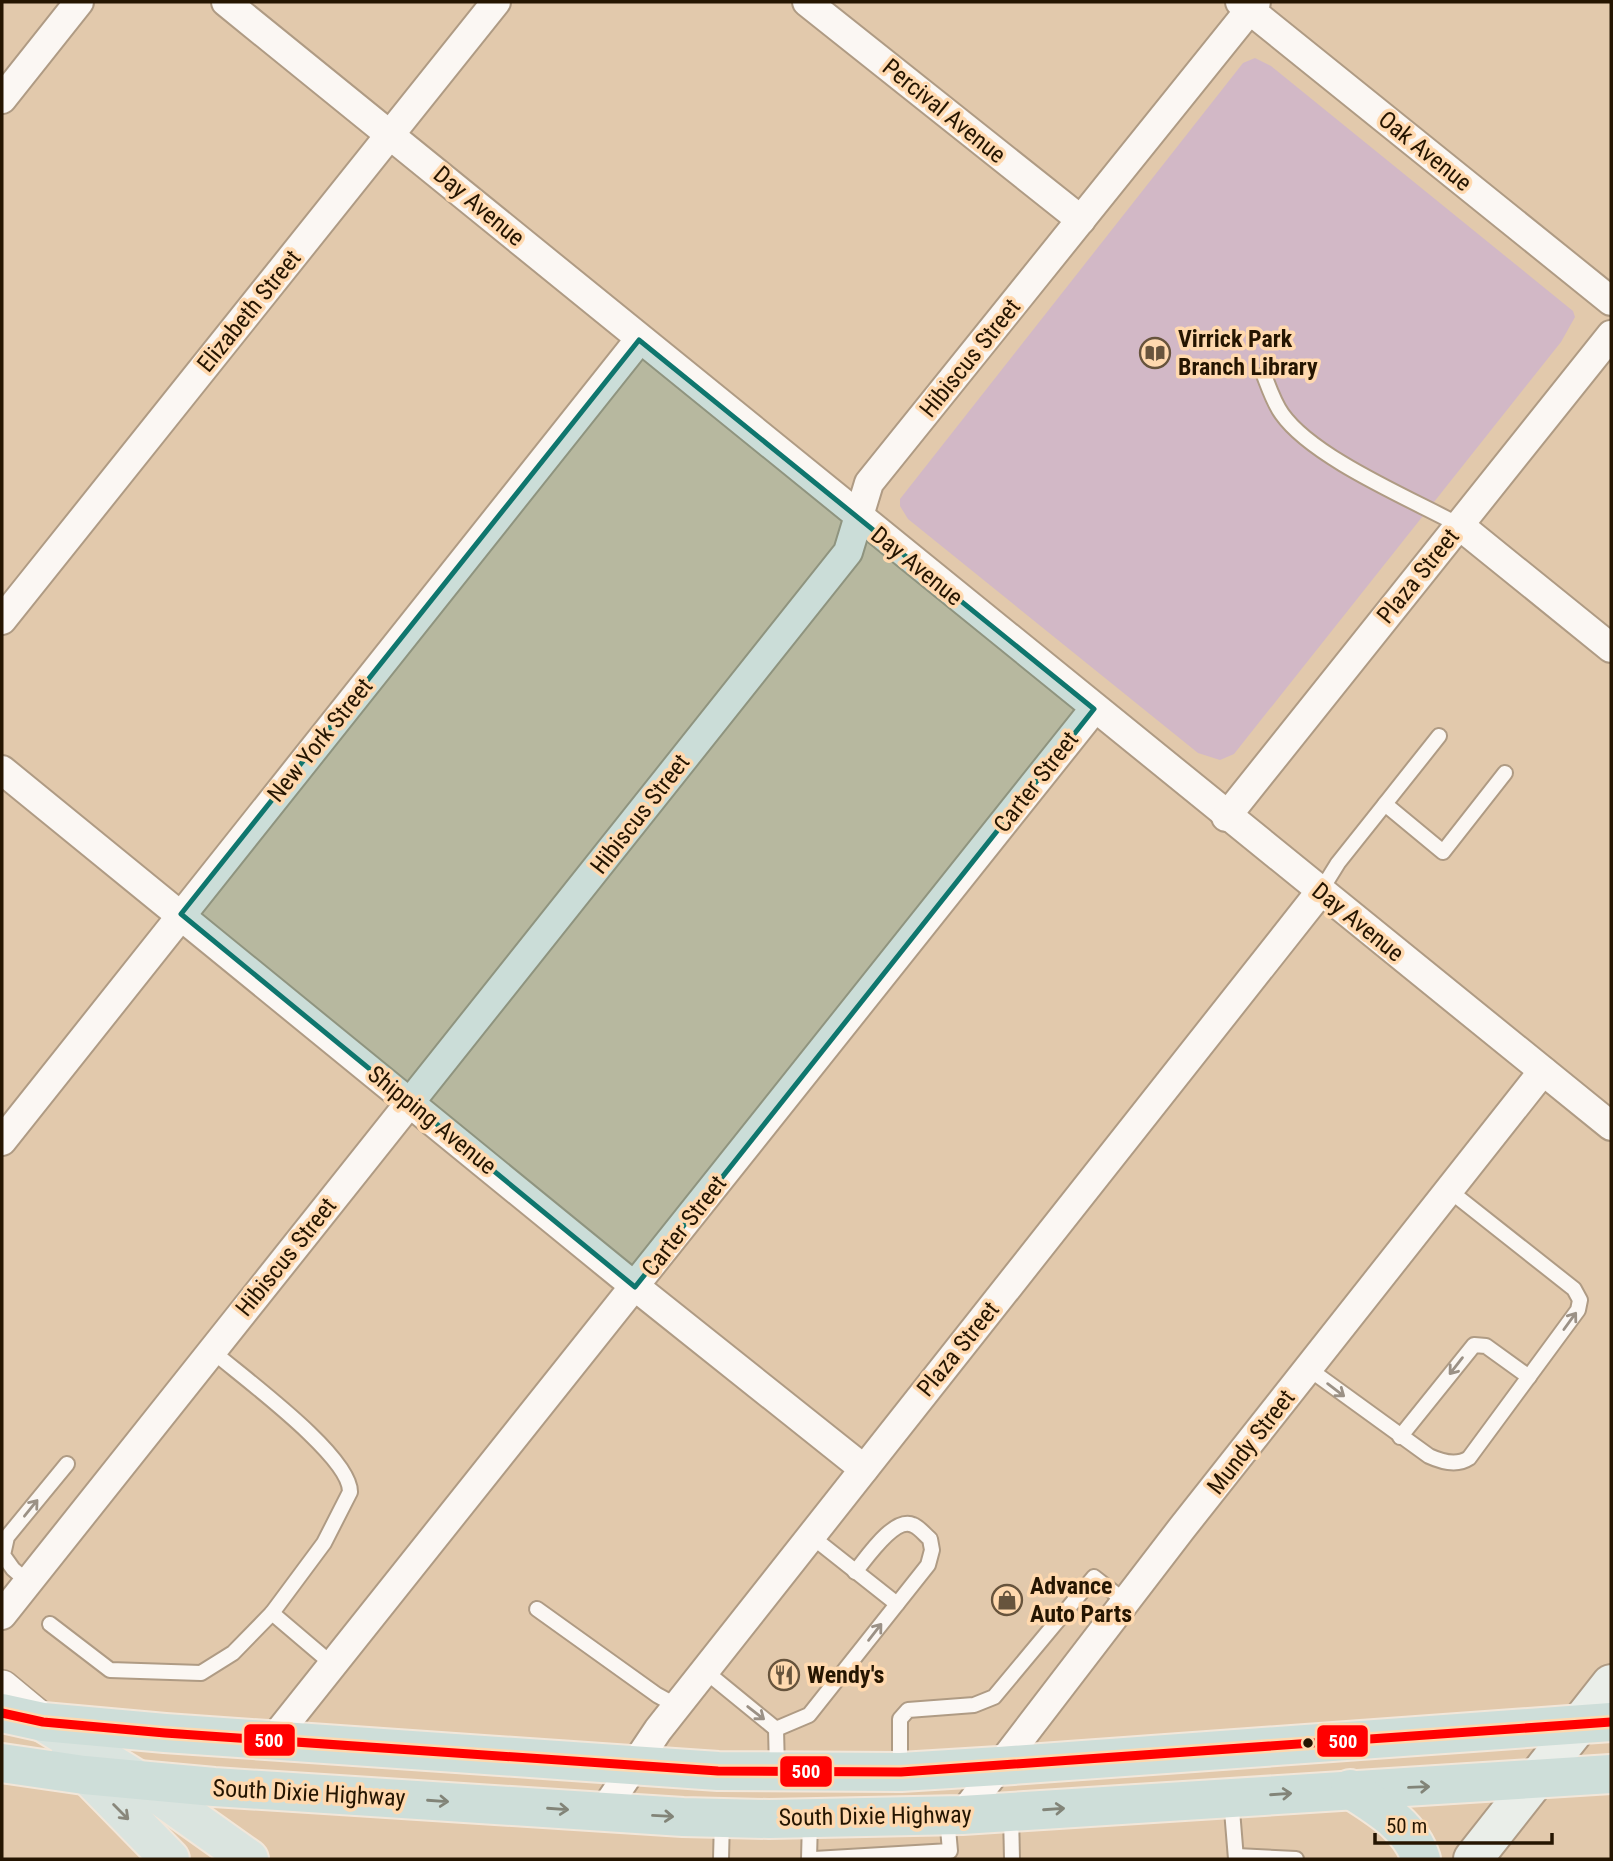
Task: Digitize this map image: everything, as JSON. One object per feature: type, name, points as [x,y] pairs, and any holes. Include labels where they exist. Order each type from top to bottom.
[{"type":"highway","name":"South Dixie Highway","points":[[2,1713],[43,1722],[271,1742],[634,1766],[777,1772],[901,1772],[1595,1724]]},
{"type":"highway","name":"South Dixie Highway","points":[[2,1763],[139,1781],[722,1818],[955,1816],[1611,1774]]},
{"type":"highway","points":[[1350,1789],[1403,1828],[1421,1859]]},
{"type":"main road","points":[[1473,1859],[1536,1779],[1595,1724],[1611,1684]]},
{"type":"main road","points":[[43,1722],[84,1775],[170,1859]]},
{"type":"main road","points":[[43,1722],[139,1781],[249,1859]]},
{"type":"street","points":[[2,99],[79,2]]},
{"type":"street","name":"Elizabeth Street","points":[[2,620],[496,2]]},
{"type":"street","name":"Percival Avenue","points":[[807,2],[1081,220]]},
{"type":"street","name":"Hibiscus Street","points":[[2,1615],[848,552],[869,484],[1081,220],[1249,4]]},
{"type":"street","name":"Oak Avenue","points":[[1249,4],[1611,301]]},
{"type":"street","name":"Day Avenue","points":[[239,6],[639,340],[1611,1126]]},
{"type":"street","name":"Plaza Street","points":[[1226,817],[1611,335]]},
{"type":"street","name":"New York Street","points":[[2,1141],[639,340]]},
{"type":"street","points":[[1459,525],[1611,648]]},
{"type":"street","name":"Carter Street","points":[[271,1742],[1094,709]]},
{"type":"street","name":"Shipping Avenue","points":[[2,769],[635,1287],[864,1469]]},
{"type":"street","name":"Plaza Street","points":[[603,1812],[677,1706],[1320,892]]},
{"type":"street","name":"Mundy Street","points":[[955,1816],[999,1766],[1543,1071]]},
{"type":"street","points":[[2,1688],[43,1722]]},
{"type":"lane","points":[[1264,375],[1281,413],[1296,430],[1389,490],[1459,525]]},
{"type":"lane","points":[[1320,892],[1338,863],[1438,736]]},
{"type":"lane","points":[[1385,804],[1443,852],[1505,773]]},
{"type":"lane","points":[[1309,1369],[1429,1456],[1440,1461],[1463,1463],[1469,1458],[1578,1310],[1578,1294],[1450,1191]]},
{"type":"lane","points":[[1401,1437],[1474,1345],[1486,1346],[1529,1377]]},
{"type":"lane","points":[[50,1624],[110,1671],[201,1673],[233,1653],[271,1613],[324,1543],[350,1492],[350,1485],[333,1455],[211,1350]]},
{"type":"lane","points":[[29,1582],[13,1569],[3,1555],[7,1537],[67,1464]]},
{"type":"lane","points":[[776,1729],[809,1715],[928,1565],[932,1550],[930,1539],[913,1525],[903,1523],[892,1529],[855,1572]]},
{"type":"lane","points":[[811,1536],[897,1604]]},
{"type":"lane","points":[[901,1772],[900,1719],[908,1710],[974,1705],[994,1697],[1094,1577],[1126,1602]]},
{"type":"lane","points":[[537,1609],[657,1695],[677,1706]]},
{"type":"lane","points":[[271,1613],[332,1664]]},
{"type":"lane","points":[[705,1671],[776,1729],[777,1772]]},
{"type":"lane","points":[[1231,1798],[1236,1858],[1296,1859]]},
{"type":"lane","points":[[1011,1812],[1012,1859]]},
{"type":"lane","points":[[814,1859],[950,1851],[955,1816]]},
{"type":"lane","points":[[721,1859],[722,1818]]},
{"type":"lane","points":[[808,1859],[810,1818]]},
{"type":"highlighted area","points":[[639,340],[1094,709],[635,1287],[181,914]]},
{"type":"shaded area","points":[[1255,58],[1271,66],[1573,311],[1575,317],[1561,342],[1234,754],[1220,760],[1198,753],[908,519],[900,506],[900,499],[1243,63]]},
{"type":"transit line","name":"500","points":[[2,1713],[43,1722],[165,1733],[718,1771],[901,1772],[1611,1722]]},
{"type":"place","name":"Virrick Park Branch Library","points":[[1155,353]]},
{"type":"place","name":"Advance Auto Parts","points":[[1007,1600]]},
{"type":"place","name":"Wendy's","points":[[784,1675]]}]
